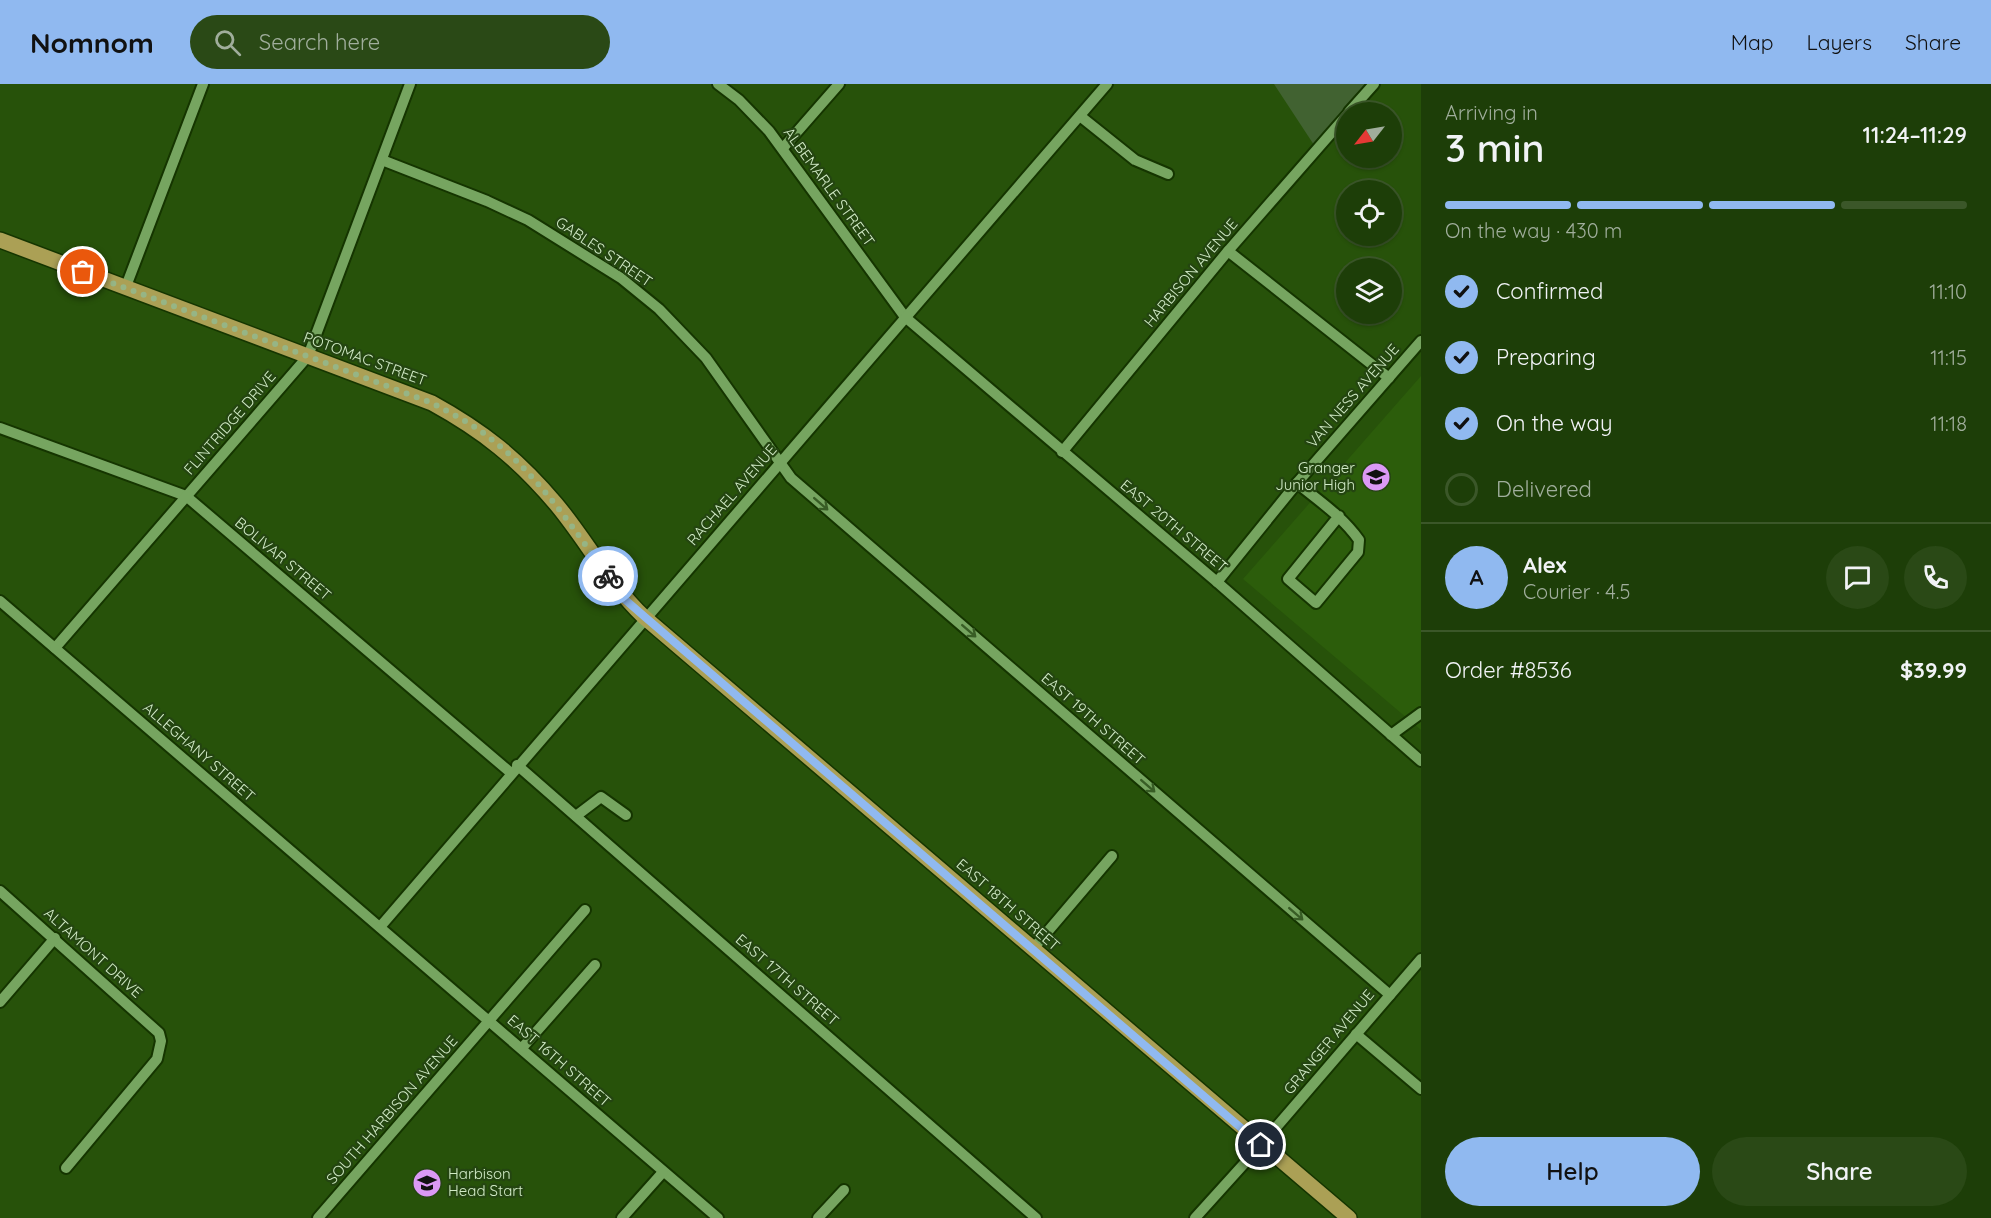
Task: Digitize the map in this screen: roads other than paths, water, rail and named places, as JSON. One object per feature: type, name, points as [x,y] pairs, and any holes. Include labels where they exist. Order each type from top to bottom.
[{"type":"main road","name":"POTOMAC STREET","points":[[0,240],[432,403],[491,438],[557,506],[622,597],[645,617]]},
{"type":"main road","name":"EAST 18TH STREET","points":[[645,617],[1032,950],[1349,1218]]},
{"type":"street","points":[[125,289],[202,84]]},
{"type":"street","name":"FLINTRIDGE DRIVE","points":[[55,648],[308,356],[410,84]]},
{"type":"street","name":"ALBEMARLE STREET","points":[[718,84],[755,115],[783,148],[905,317]]},
{"type":"street","points":[[783,148],[839,84]]},
{"type":"street","name":"RACHAEL AVENUE","points":[[380,927],[1107,84]]},
{"type":"street","name":"HARBISON AVENUE","points":[[1358,102],[1374,84]]},
{"type":"street","points":[[1080,116],[1135,160],[1168,174]]},
{"type":"street","name":"HARBISON AVENUE","points":[[1062,452],[1228,251],[1336,128]]},
{"type":"street","name":"GABLES STREET","points":[[382,160],[487,201],[528,220],[621,278],[659,309],[706,358],[780,462]]},
{"type":"street","points":[[1228,251],[1389,378]]},
{"type":"street","name":"EAST 20TH STREET","points":[[905,317],[1217,582],[1421,761]]},
{"type":"street","name":"VAN NESS AVENUE","points":[[1217,582],[1297,483],[1421,341]]},
{"type":"street","name":"BOLIVAR STREET","points":[[0,428],[186,496],[514,769]]},
{"type":"street","name":"EAST 19TH STREET","points":[[780,462],[791,478],[1390,995]]},
{"type":"street","points":[[1297,483],[1339,516],[1359,540],[1358,552],[1316,603],[1288,579],[1339,516]]},
{"type":"street","name":"ALLEGHANY STREET","points":[[0,600],[380,927]]},
{"type":"street","points":[[1391,735],[1421,713]]},
{"type":"street","name":"EAST 17TH STREET","points":[[514,769],[576,816],[1036,1218]]},
{"type":"street","points":[[576,816],[600,797],[626,814]]},
{"type":"street","points":[[1032,950],[1112,856]]},
{"type":"street","name":"ALTAMONT DRIVE","points":[[0,891],[159,1033],[161,1041],[157,1059],[66,1168]]},
{"type":"street","name":"SOUTH HARBISON AVENUE","points":[[318,1218],[585,910]]},
{"type":"street","name":"EAST 16TH STREET","points":[[380,927],[718,1218]]},
{"type":"street","points":[[0,1002],[55,938]]},
{"type":"street","name":"GRANGER AVENUE","points":[[1195,1218],[1421,959]]},
{"type":"street","points":[[522,1048],[595,964]]},
{"type":"street","points":[[1356,1034],[1421,1089]]},
{"type":"street","points":[[622,1218],[663,1172]]},
{"type":"street","points":[[818,1218],[844,1190]]},
{"type":"place","name":"Granger Junior High","points":[[1376,477]]},
{"type":"place","name":"Harbison Head Start","points":[[427,1183]]}]
